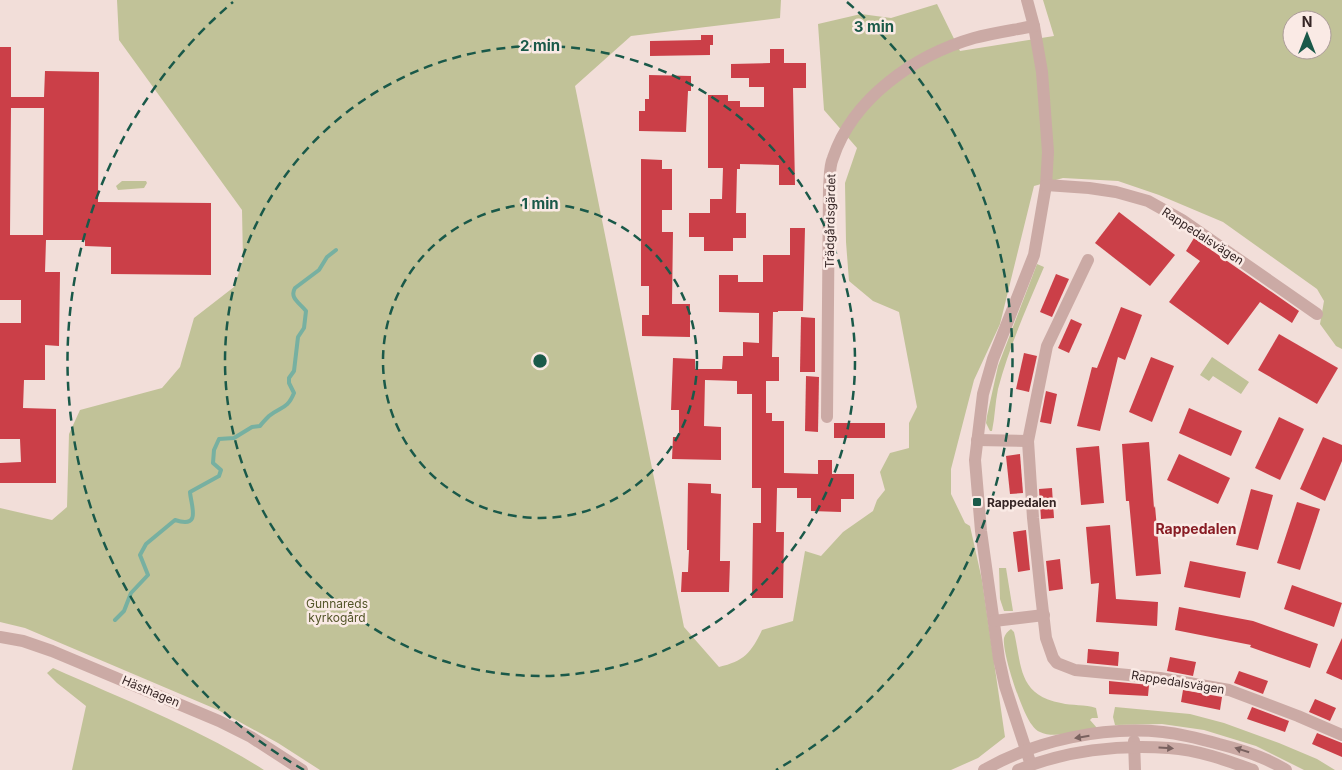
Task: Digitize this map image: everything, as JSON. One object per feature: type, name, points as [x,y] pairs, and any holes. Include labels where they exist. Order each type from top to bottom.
[{"type":"street","points":[[1027,0],[1034,26],[1042,72],[1048,152],[1046,185],[1034,255],[992,359],[983,394],[975,460],[978,502],[994,622],[1005,686],[1031,765]]},
{"type":"street","name":"Trädgårdsgärdet","points":[[828,418],[829,188],[832,160],[839,142],[880,88],[922,59],[974,38],[1034,26]]},
{"type":"street","name":"Rappedalsvägen","points":[[1046,185],[1116,192],[1148,201],[1182,220],[1317,314]]},
{"type":"street","name":"Rappedalsvägen","points":[[1088,260],[1047,346],[1028,441],[1033,518],[1046,638],[1050,653],[1057,663],[1066,668],[1160,678],[1229,690],[1289,712],[1342,735]]},
{"type":"street","points":[[977,440],[1028,441]]},
{"type":"street","points":[[994,622],[1044,615]]},
{"type":"street","name":"Hästhagen","points":[[0,637],[23,641],[52,651],[184,705],[251,737],[296,768]]},
{"type":"street","points":[[1133,731],[1135,770]]},
{"type":"street","points":[[984,770],[1026,750],[1077,737],[1133,731],[1164,732],[1209,742],[1260,756],[1286,770]]},
{"type":"street","points":[[1018,770],[1083,752],[1134,748],[1170,748],[1204,754],[1253,770]]},
{"type":"green space","name":"Gunnareds kyrkogård","points":[[117,0],[781,0],[780,18],[631,36],[575,86],[684,627],[719,667],[735,662],[746,655],[762,630],[793,621],[805,551],[821,556],[843,532],[873,511],[877,500],[885,490],[880,472],[890,453],[909,448],[909,423],[917,407],[899,312],[873,301],[849,281],[845,183],[857,148],[824,110],[818,24],[861,14],[891,18],[937,4],[960,51],[1054,36],[1043,0],[1342,0],[1342,349],[1336,346],[1320,324],[1324,301],[1317,289],[1223,222],[1159,195],[1118,181],[1063,178],[1034,186],[1000,324],[974,380],[951,469],[951,494],[965,523],[970,526],[982,580],[1005,737],[978,758],[951,770],[320,770],[278,743],[218,710],[25,628],[0,622],[0,508],[52,520],[67,507],[69,434],[80,410],[162,388],[180,367],[194,318],[234,287],[243,260],[242,210],[119,40]]},
{"type":"green space","points":[[122,181],[146,181],[147,183],[144,188],[118,190],[116,186]]},
{"type":"green space","points":[[1037,264],[1044,267],[1007,358],[998,389],[992,431],[990,431],[986,423],[998,366]]},
{"type":"green space","points":[[1212,357],[1249,382],[1241,394],[1213,376],[1209,381],[1200,375]]},
{"type":"green space","points":[[999,568],[1006,568],[1013,611],[1004,611],[1000,599]]},
{"type":"green space","points":[[1011,629],[1014,632],[1024,677],[1029,686],[1047,699],[1065,704],[1096,708],[1098,718],[1090,720],[1097,728],[1052,735],[1040,732],[1034,727],[1018,696],[1009,669],[1004,638]]},
{"type":"green space","points":[[53,668],[187,728],[264,770],[72,770],[86,706],[47,673]]},
{"type":"green space","points":[[1115,707],[1190,714],[1224,723],[1317,759],[1335,770],[1304,770],[1256,746],[1204,730],[1162,724],[1115,725],[1113,717]]},
{"type":"building","points":[[701,35],[713,35],[710,55],[650,56],[650,41],[701,40]]},
{"type":"building","points":[[0,47],[11,47],[11,97],[44,97],[45,71],[99,72],[98,202],[211,203],[211,275],[111,274],[111,247],[85,246],[85,240],[46,240],[45,272],[60,272],[59,346],[45,345],[45,380],[24,380],[23,408],[56,409],[56,483],[0,483],[0,463],[21,462],[20,439],[0,439],[0,323],[21,323],[21,300],[0,300]],"holes":[[[11,108],[44,108],[43,235],[10,235]]]},
{"type":"building","points":[[770,49],[784,49],[784,63],[806,63],[806,88],[793,88],[795,185],[779,185],[779,165],[740,164],[740,169],[737,169],[736,213],[746,213],[746,238],[733,238],[733,251],[704,251],[704,237],[689,237],[689,213],[710,213],[710,199],[722,199],[723,168],[708,168],[708,95],[728,95],[728,101],[740,101],[740,107],[764,107],[764,87],[749,87],[749,78],[731,78],[731,64],[770,63]]},
{"type":"building","points":[[649,75],[691,76],[691,91],[688,91],[686,132],[639,131],[639,111],[645,111],[645,99],[649,99]]},
{"type":"building","points":[[641,159],[662,160],[662,169],[672,169],[672,210],[662,210],[662,232],[673,232],[672,304],[690,304],[690,337],[642,336],[642,315],[649,315],[649,286],[641,286]]},
{"type":"building","points":[[1119,212],[1175,255],[1150,286],[1095,243]]},
{"type":"building","points":[[790,228],[805,228],[803,311],[773,312],[772,357],[779,357],[779,381],[766,381],[766,413],[772,413],[772,421],[784,421],[784,473],[818,474],[818,460],[832,460],[832,474],[854,474],[854,499],[841,499],[841,512],[811,511],[811,498],[797,498],[797,488],[777,488],[776,532],[784,532],[783,598],[752,598],[753,523],[761,523],[761,488],[752,488],[752,394],[737,394],[737,381],[705,380],[704,426],[721,427],[721,460],[672,459],[673,437],[679,437],[679,410],[671,410],[673,358],[695,359],[695,369],[722,369],[723,356],[743,356],[743,342],[759,343],[759,313],[719,312],[719,275],[738,275],[738,282],[763,282],[763,255],[790,255]]},
{"type":"building","points":[[1194,238],[1299,311],[1292,323],[1260,302],[1228,345],[1169,302],[1200,261],[1186,251]]},
{"type":"building","points":[[1056,274],[1069,279],[1052,317],[1040,312]]},
{"type":"building","points":[[1121,307],[1142,315],[1125,360],[1118,357],[1100,431],[1077,426],[1092,367],[1097,368]]},
{"type":"building","points":[[801,317],[815,318],[815,372],[800,372]]},
{"type":"building","points":[[1071,319],[1082,324],[1069,353],[1058,348]]},
{"type":"building","points":[[1279,334],[1338,368],[1317,404],[1258,370]]},
{"type":"building","points":[[1024,353],[1037,356],[1029,392],[1016,389]]},
{"type":"building","points":[[1151,357],[1174,366],[1152,422],[1129,412]]},
{"type":"building","points":[[806,376],[819,377],[818,432],[805,431]]},
{"type":"building","points":[[1046,391],[1057,394],[1051,424],[1040,422]]},
{"type":"building","points":[[1189,408],[1242,431],[1231,456],[1179,433]]},
{"type":"building","points":[[1279,417],[1304,429],[1280,480],[1255,468]]},
{"type":"building","points":[[834,423],[885,423],[885,438],[834,438]]},
{"type":"building","points":[[1323,437],[1342,445],[1342,461],[1325,501],[1300,489]]},
{"type":"building","points":[[1149,442],[1161,574],[1136,576],[1129,501],[1126,501],[1122,444]]},
{"type":"building","points":[[1099,446],[1104,503],[1081,505],[1076,448]]},
{"type":"building","points":[[1020,454],[1023,493],[1010,494],[1006,456]]},
{"type":"building","points":[[1179,454],[1230,478],[1218,504],[1167,480]]},
{"type":"building","points":[[688,483],[711,484],[711,493],[721,494],[720,561],[730,561],[729,592],[681,592],[682,572],[688,572]]},
{"type":"building","points":[[1052,488],[1054,518],[1041,519],[1039,489]]},
{"type":"building","points":[[1251,489],[1273,495],[1258,550],[1236,545]]},
{"type":"building","points":[[1297,502],[1320,509],[1300,570],[1277,563]]},
{"type":"building","points":[[1110,525],[1116,599],[1158,602],[1157,626],[1096,622],[1099,583],[1091,584],[1086,527]]},
{"type":"building","points":[[1026,530],[1030,570],[1018,572],[1013,532]]},
{"type":"building","points":[[1060,559],[1063,589],[1049,591],[1046,561]]},
{"type":"building","points":[[1190,561],[1246,572],[1240,598],[1184,587]]},
{"type":"building","points":[[1292,585],[1342,603],[1334,627],[1284,609]]},
{"type":"building","points":[[1179,607],[1253,621],[1318,644],[1310,668],[1250,647],[1251,645],[1175,630]]},
{"type":"building","points":[[1342,638],[1342,680],[1326,673]]},
{"type":"building","points":[[1088,649],[1119,652],[1118,666],[1087,663]]},
{"type":"building","points":[[1170,657],[1196,662],[1193,676],[1167,671]]},
{"type":"building","points":[[1239,671],[1268,681],[1263,694],[1234,683]]},
{"type":"building","points":[[1109,681],[1149,685],[1148,696],[1109,694]]},
{"type":"building","points":[[1183,690],[1222,697],[1220,710],[1181,702]]},
{"type":"building","points":[[1315,699],[1336,708],[1330,721],[1309,712]]},
{"type":"building","points":[[1252,707],[1289,721],[1285,732],[1247,719]]},
{"type":"building","points":[[1317,733],[1342,743],[1342,757],[1312,744]]},
{"type":"waterway","points":[[115,620],[124,611],[131,593],[148,575],[140,555],[146,544],[175,520],[183,522],[192,519],[193,509],[190,492],[219,476],[221,470],[213,463],[214,450],[219,439],[234,438],[252,427],[260,426],[269,416],[289,402],[294,393],[289,383],[289,378],[294,371],[298,337],[304,328],[306,311],[294,298],[295,288],[319,270],[327,257],[336,250]]},
{"type":"place","name":"Rappedalen","points":[[977,502]]},
{"type":"district","name":"Rappedalen","points":[[1196,528]]}]
